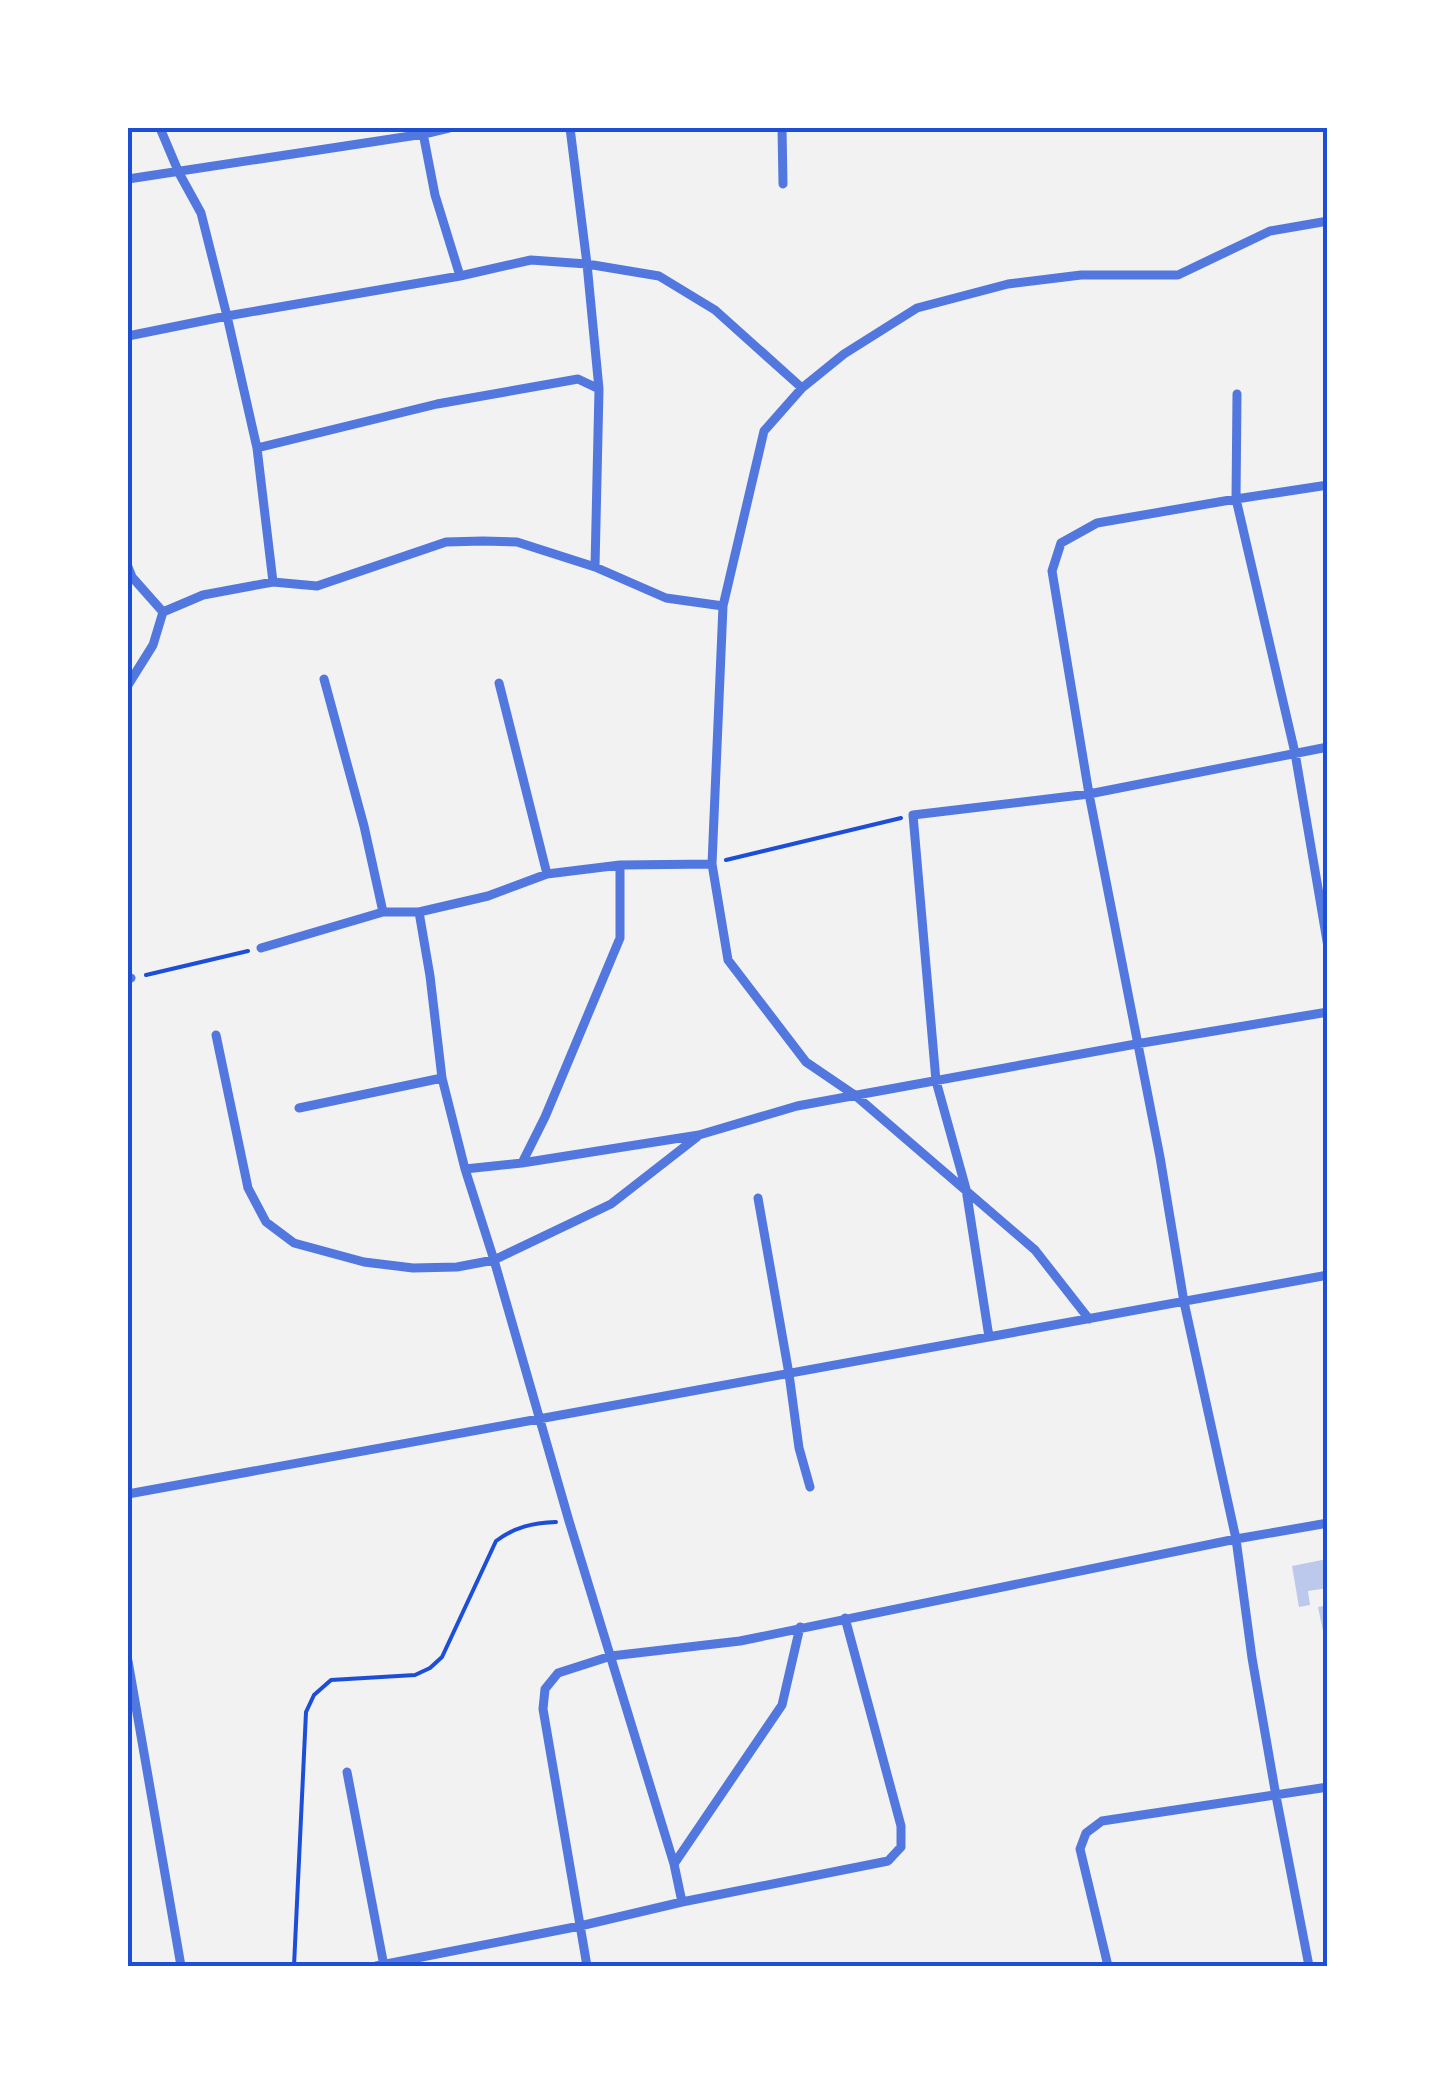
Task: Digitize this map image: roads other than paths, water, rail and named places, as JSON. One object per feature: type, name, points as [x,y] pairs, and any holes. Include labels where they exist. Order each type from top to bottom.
[{"type":"street","points":[[160,128],[200,213],[228,316],[257,448],[274,582]]},
{"type":"street","points":[[128,179],[449,128]]},
{"type":"street","points":[[570,128],[599,389],[595,567]]},
{"type":"street","points":[[782,128],[783,184]]},
{"type":"street","points":[[423,130],[435,195],[460,276]]},
{"type":"street","points":[[1089,1319],[1035,1250],[856,1096],[806,1062],[728,960],[712,864],[723,606],[764,432],[802,388],[844,354],[917,308],[1008,284],[1081,274],[1178,274],[1270,231],[1328,220]]},
{"type":"street","points":[[128,336],[531,260],[587,264],[659,276],[716,310],[802,388]]},
{"type":"street","points":[[257,448],[437,404],[578,378],[599,389]]},
{"type":"street","points":[[1237,394],[1236,498],[1294,753],[1328,947]]},
{"type":"street","points":[[1309,1966],[1252,1658],[1236,1539],[1184,1302],[1160,1156],[1089,794],[1052,571],[1061,543],[1097,523],[1328,485]]},
{"type":"street","points":[[163,612],[203,595],[274,582],[317,586],[446,542],[517,542],[595,567],[666,598],[723,606]]},
{"type":"street","points":[[128,567],[163,612]]},
{"type":"street","points":[[128,685],[154,645],[163,612]]},
{"type":"street","points":[[324,679],[364,826],[382,912]]},
{"type":"street","points":[[499,683],[547,874]]},
{"type":"street","points":[[989,1337],[966,1189],[936,1080],[913,815],[1089,794],[1328,747]]},
{"type":"street","points":[[261,948],[382,912],[419,912],[488,896],[547,874],[620,866],[712,864]]},
{"type":"street","points":[[522,1163],[620,938],[620,866]]},
{"type":"street","points":[[419,912],[442,1078],[464,1169],[674,1864],[682,1902]]},
{"type":"street","points":[[464,1169],[700,1135],[797,1106],[1328,1012]]},
{"type":"street","points":[[216,1035],[248,1188],[266,1222],[294,1243],[364,1262],[414,1268],[457,1267],[494,1260],[610,1204],[700,1135]]},
{"type":"street","points":[[299,1108],[442,1078]]},
{"type":"street","points":[[758,1198],[810,1487]]},
{"type":"street","points":[[128,1494],[1328,1276]]},
{"type":"street","points":[[587,1966],[543,1709],[545,1689],[558,1673],[612,1656],[740,1641],[1328,1522]]},
{"type":"street","points":[[348,1772],[381,1966],[888,1860],[901,1847],[901,1826],[845,1618]]},
{"type":"street","points":[[674,1864],[782,1705],[800,1627]]},
{"type":"street","points":[[128,1661],[181,1966]]},
{"type":"street","points":[[128,1746],[142,1743]]},
{"type":"street","points":[[1108,1966],[1080,1849],[1086,1833],[1102,1821],[1328,1787]]}]
